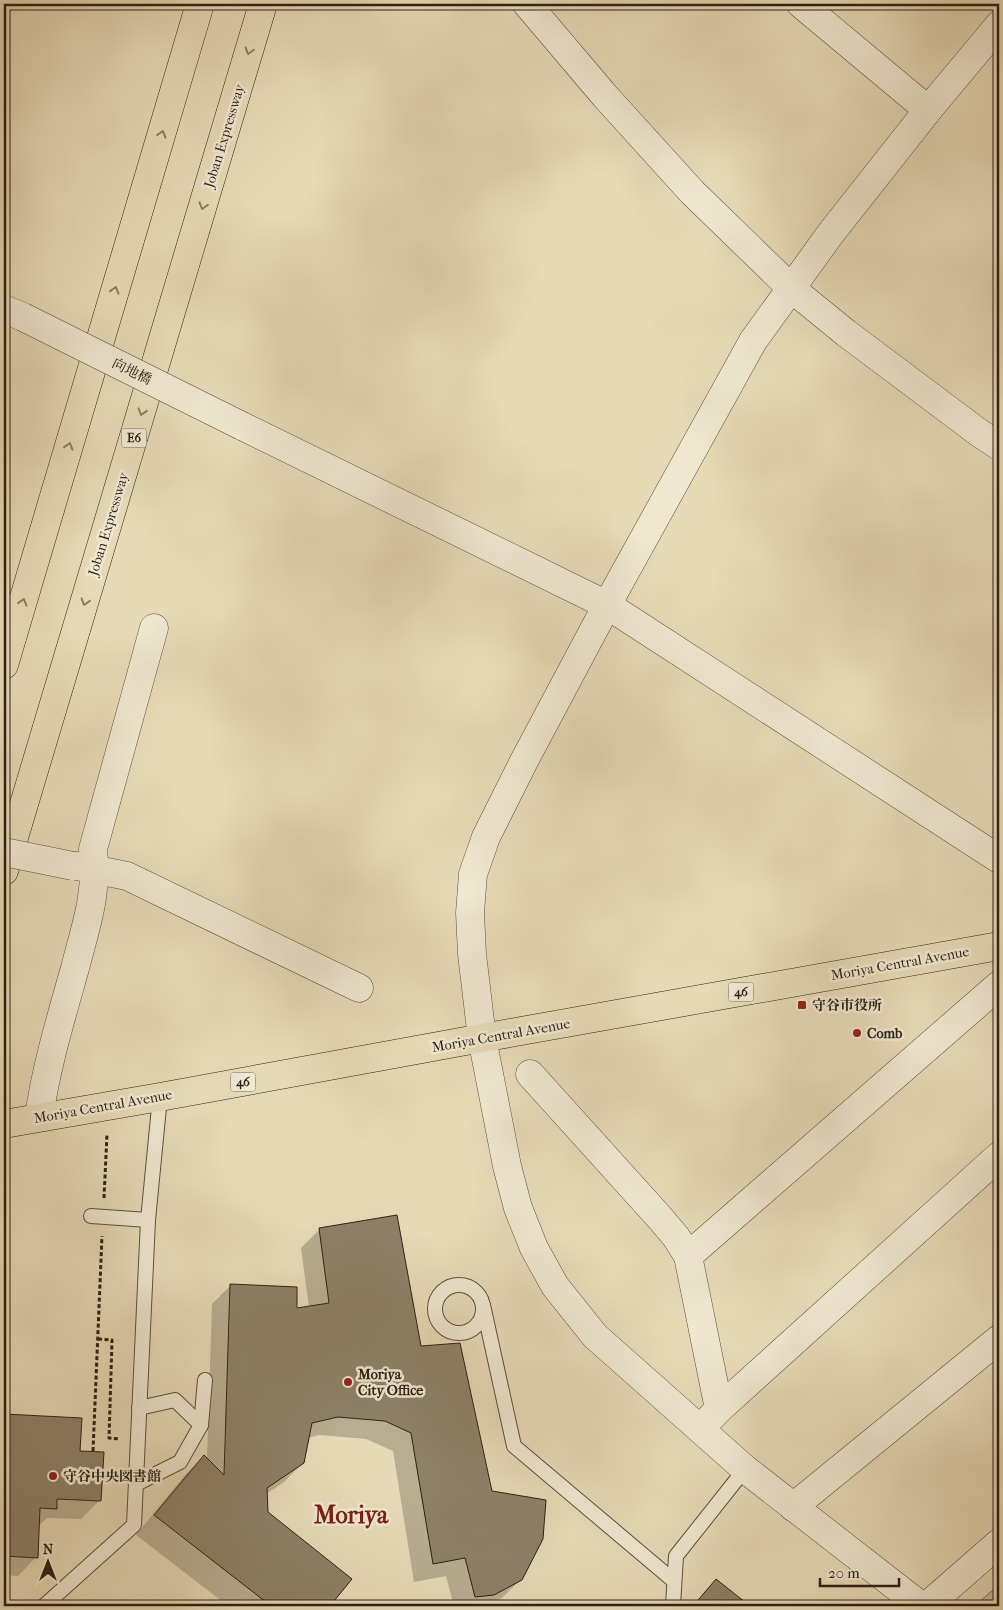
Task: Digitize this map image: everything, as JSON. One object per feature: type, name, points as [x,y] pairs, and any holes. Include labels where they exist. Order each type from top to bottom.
[{"type":"main road","points":[[4,665],[200,4]]},
{"type":"main road","name":"Joban Expressway","points":[[4,871],[263,4]]},
{"type":"main road","name":"Moriya Central Avenue","points":[[4,1124],[999,946]]},
{"type":"street","points":[[527,4],[605,96],[692,192],[792,288],[846,333],[999,446]]},
{"type":"street","points":[[801,4],[928,110]]},
{"type":"street","points":[[921,1606],[745,1469],[595,1336],[555,1286],[534,1248],[518,1208],[507,1166],[482,1038],[472,954],[470,913],[474,874],[490,828],[607,605],[754,341],[831,232],[928,110],[999,25]]},
{"type":"street","name":"向地橋","points":[[13,313],[607,605],[999,859]]},
{"type":"street","points":[[39,1117],[44,1082],[93,901],[84,867],[93,848],[154,628]]},
{"type":"street","points":[[4,852],[127,876],[359,988]]},
{"type":"street","points":[[688,1256],[999,985]]},
{"type":"street","points":[[530,1074],[660,1218],[676,1237],[688,1256],[719,1409]]},
{"type":"street","points":[[700,1429],[719,1409],[999,1156]]},
{"type":"street","points":[[793,1507],[999,1338]]},
{"type":"street","points":[[927,1606],[999,1543]]},
{"type":"lane","points":[[44,1606],[134,1525],[148,1220],[160,1097]]},
{"type":"lane","points":[[91,1216],[148,1220]]},
{"type":"lane","points":[[483,1305],[514,1446],[674,1581]]},
{"type":"lane","points":[[136,1484],[180,1462],[201,1425],[205,1380]]},
{"type":"lane","points":[[139,1408],[175,1400],[201,1425]]},
{"type":"lane","points":[[673,1606],[676,1556],[745,1469]]},
{"type":"path","points":[[104,1203],[108,1106]]},
{"type":"path","points":[[93,1452],[103,1232]]},
{"type":"path","points":[[98,1339],[112,1340],[108,1438],[138,1440]]},
{"type":"green space","points":[[999,1585],[999,1606],[977,1606],[979,1602]]},
{"type":"building","name":"Moriya City Office","points":[[397,1215],[421,1346],[460,1343],[492,1491],[546,1500],[543,1539],[522,1580],[494,1595],[475,1597],[465,1558],[433,1564],[411,1433],[385,1421],[338,1417],[312,1423],[304,1463],[267,1488],[268,1512],[352,1579],[330,1606],[271,1606],[154,1515],[204,1455],[224,1475],[230,1284],[297,1287],[297,1308],[329,1303],[319,1228]]},
{"type":"building","name":"守谷中央図書館","points":[[4,1414],[82,1418],[80,1451],[104,1452],[101,1501],[57,1499],[57,1509],[40,1508],[38,1558],[4,1556]]},
{"type":"building","points":[[716,1579],[750,1606],[693,1606]]},
{"type":"place","name":"守谷市役所","points":[[802,1005]]},
{"type":"place","name":"Comb","points":[[857,1033]]},
{"type":"place","name":"Moriya City Office","points":[[348,1382]]},
{"type":"place","name":"守谷中央図書館","points":[[53,1476]]},
{"type":"district","name":"Moriya","points":[[351,1515]]}]
